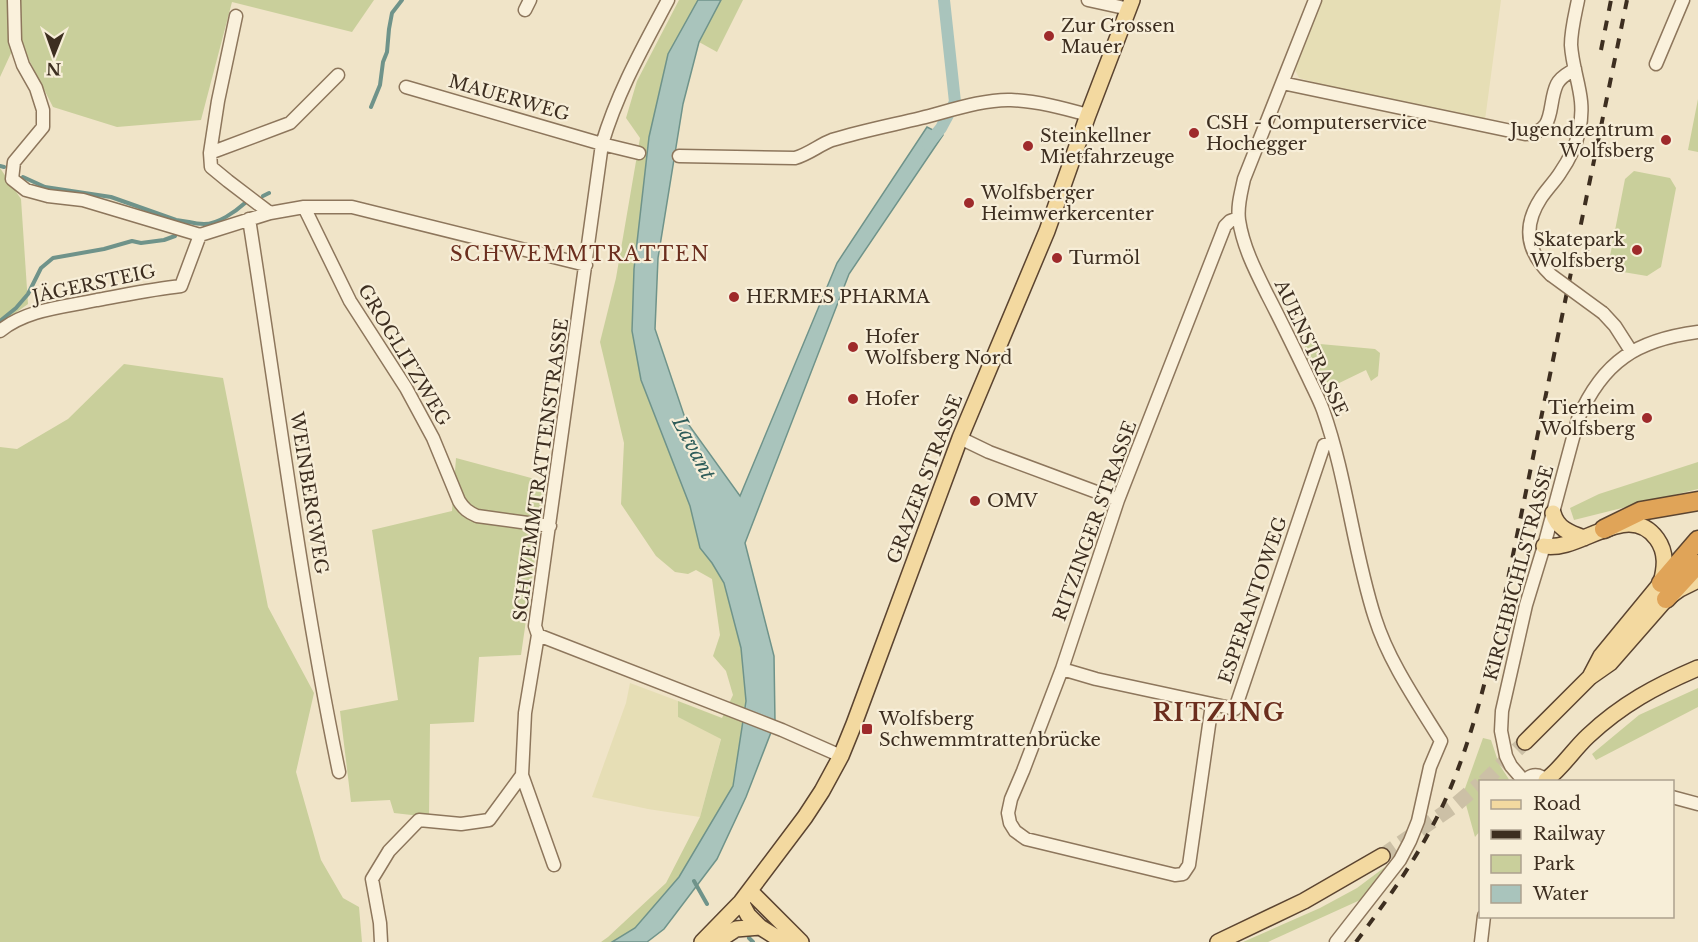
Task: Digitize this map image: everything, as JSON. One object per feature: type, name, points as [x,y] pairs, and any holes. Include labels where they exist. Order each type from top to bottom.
[{"type":"highway","points":[[1604,529],[1641,511],[1698,501]]},
{"type":"highway","points":[[1663,591],[1698,540]]},
{"type":"highway","points":[[1663,591],[1698,564]]},
{"type":"main road","name":"GRAZER STRASSE","points":[[702,942],[745,896],[805,817],[841,756],[960,438],[1047,231],[1130,4]]},
{"type":"main road","points":[[1553,513],[1559,526],[1567,532],[1584,538]]},
{"type":"main road","points":[[1525,742],[1590,677],[1610,663],[1663,591],[1665,558],[1661,545],[1652,532],[1629,524],[1604,529],[1557,547],[1544,546]]},
{"type":"main road","points":[[1663,591],[1680,589],[1698,579]]},
{"type":"main road","points":[[1548,780],[1588,736],[1622,707],[1658,686],[1698,668]]},
{"type":"main road","points":[[1564,780],[1562,771],[1565,762]]},
{"type":"main road","points":[[1218,942],[1304,901],[1382,856]]},
{"type":"main road","points":[[745,896],[748,915],[760,927],[784,942]]},
{"type":"main road","points":[[745,896],[801,942]]},
{"type":"main road","points":[[716,942],[736,929],[760,927]]},
{"type":"street","points":[[14,0],[15,41],[43,110],[43,127],[14,162],[12,178],[26,190],[48,196],[83,200],[200,235],[270,213],[304,207],[352,207],[586,266]]},
{"type":"street","name":"SCHWEMMTRATTENSTRASSE","points":[[668,0],[621,88],[602,144],[535,626],[538,635],[728,708],[841,756]]},
{"type":"street","points":[[1088,0],[1130,4]]},
{"type":"street","name":"AUENSTRASSE","points":[[1315,0],[1244,180],[1238,218],[1253,266],[1323,409],[1375,617],[1384,643],[1405,683],[1441,741],[1430,767],[1418,821],[1410,842],[1400,860],[1336,942]]},
{"type":"street","points":[[1578,0],[1571,45],[1580,89],[1581,118],[1577,137],[1566,165],[1534,209],[1530,220],[1530,244],[1541,266],[1603,313],[1615,326],[1631,351]]},
{"type":"street","points":[[1656,64],[1683,0]]},
{"type":"street","points":[[236,16],[210,153],[211,166],[270,213]]},
{"type":"street","points":[[1282,83],[1533,134],[1543,128],[1549,120],[1557,84],[1562,77],[1575,69]]},
{"type":"street","points":[[210,153],[290,123],[338,75]]},
{"type":"street","name":"MAUERWEG","points":[[406,87],[639,153]]},
{"type":"street","points":[[679,156],[795,158],[804,156],[829,141],[963,108],[1010,100],[1039,103],[1088,115]]},
{"type":"street","name":"GROGLITZWEG","points":[[304,207],[350,301],[406,388],[433,438],[463,508],[477,516],[550,526]]},
{"type":"street","name":"RITZINGER STRASSE","points":[[1026,839],[1015,831],[1010,823],[1008,813],[1011,799],[1062,669],[1119,500],[1225,226],[1238,218]]},
{"type":"street","name":"WEINBERGWEG","points":[[249,219],[291,501],[339,772]]},
{"type":"street","name":"JÄGERSTEIG","points":[[0,331],[12,321],[36,313],[154,289],[180,286],[200,235]]},
{"type":"street","name":"KIRCHBICHLSTRASSE","points":[[1523,780],[1511,766],[1502,744],[1502,711],[1526,605],[1578,418],[1595,387],[1612,365],[1631,351],[1675,335],[1698,332]]},
{"type":"street","points":[[960,438],[989,452],[1119,500]]},
{"type":"street","name":"ESPERANTOWEG","points":[[1026,839],[1175,875],[1183,874],[1189,865],[1212,704],[1235,709],[1324,445],[1332,442]]},
{"type":"street","points":[[538,635],[525,713],[522,775],[554,866]]},
{"type":"street","points":[[1062,669],[1096,679],[1212,704]]},
{"type":"street","points":[[381,942],[372,879],[389,851],[419,820],[461,824],[489,820],[522,775]]},
{"type":"street","points":[[1525,780],[1536,775],[1545,780]]},
{"type":"street","points":[[1674,798],[1698,804]]},
{"type":"street","points":[[1481,942],[1484,918]]},
{"type":"shaded area","points":[[1321,0],[1501,0],[1485,120],[1345,91],[1299,78],[1295,70]]},
{"type":"shaded area","points":[[630,683],[678,701],[678,717],[721,738],[700,817],[592,797],[626,703]]},
{"type":"green space","points":[[0,0],[374,0],[352,32],[232,2],[201,120],[117,127],[53,107],[18,38],[0,77]]},
{"type":"green space","points":[[679,0],[698,0],[668,54],[649,137],[634,269],[632,331],[641,380],[690,506],[700,548],[724,583],[741,648],[746,701],[733,786],[679,877],[635,928],[612,942],[601,942],[666,883],[700,817],[721,739],[678,717],[678,701],[722,718],[733,695],[726,671],[713,656],[720,635],[712,579],[696,570],[688,574],[675,572],[656,556],[621,504],[624,443],[600,342],[616,278],[640,138],[626,118],[637,81]]},
{"type":"green space","points":[[721,0],[743,0],[717,52],[699,42]]},
{"type":"green space","points":[[1698,99],[1698,152],[1688,150]]},
{"type":"green space","points":[[0,168],[21,199],[28,304],[0,324]]},
{"type":"green space","points":[[1634,171],[1670,178],[1676,188],[1661,267],[1647,276],[1617,271],[1610,256],[1625,179]]},
{"type":"green space","points":[[1309,343],[1375,349],[1380,353],[1378,376],[1371,381],[1366,370],[1331,387],[1336,397],[1325,400],[1304,354],[1305,346]]},
{"type":"green space","points":[[124,364],[223,378],[268,607],[314,693],[296,772],[321,860],[343,898],[359,907],[362,942],[0,942],[0,447],[17,449],[68,419]]},
{"type":"green space","points":[[456,458],[546,482],[521,655],[479,657],[474,722],[430,724],[429,817],[394,813],[390,800],[351,802],[340,711],[398,700],[372,530],[452,511]]},
{"type":"green space","points":[[1698,462],[1698,489],[1574,520],[1570,508],[1599,494]]},
{"type":"green space","points":[[1698,688],[1698,707],[1596,760],[1592,754],[1639,715]]},
{"type":"green space","points":[[1483,738],[1491,740],[1499,764],[1509,780],[1479,780],[1479,832],[1475,837],[1463,794]]},
{"type":"green space","points":[[1389,864],[1369,896],[1268,942],[1243,942],[1320,908],[1357,888]]},
{"type":"water","name":"Lavant","points":[[698,0],[721,0],[699,42],[683,104],[658,258],[655,329],[686,421],[740,496],[837,263],[927,127],[943,135],[849,274],[745,543],[774,656],[775,722],[746,797],[717,859],[664,929],[647,942],[612,942],[635,928],[679,877],[733,786],[746,701],[741,648],[724,583],[700,548],[690,506],[641,380],[632,331],[634,269],[649,137],[668,54]]},
{"type":"waterway","points":[[371,107],[380,85],[392,13],[402,0]]},
{"type":"waterway","points":[[928,144],[941,128],[955,102],[944,0]]},
{"type":"waterway","points":[[0,166],[4,167]]},
{"type":"waterway","points":[[23,177],[45,187],[111,197],[176,220],[189,222]]},
{"type":"waterway","points":[[263,196],[269,193]]},
{"type":"waterway","points":[[187,224],[189,222],[204,224],[215,222],[231,214],[245,203]]},
{"type":"waterway","points":[[0,321],[28,294],[41,268],[53,258],[104,249],[132,241],[141,243],[175,236]]},
{"type":"waterway","points":[[694,881],[707,904]]},
{"type":"waterway","points":[[749,938],[753,942]]},
{"type":"tunnel","points":[[1486,780],[1525,742]]},
{"type":"tunnel","points":[[1382,856],[1454,806],[1479,785]]},
{"type":"railway","points":[[1601,50],[1611,0]]},
{"type":"railway","points":[[1356,942],[1425,839],[1456,775],[1473,723],[1500,618],[1627,0]]},
{"type":"place","name":"Zur Grossen Mauer","points":[[1049,36]]},
{"type":"place","name":"CSH - Computerservice Hochegger","points":[[1194,133]]},
{"type":"place","name":"Jugendzentrum Wolfsberg","points":[[1666,140]]},
{"type":"place","name":"Steinkellner Mietfahrzeuge","points":[[1028,146]]},
{"type":"place","name":"Wolfsberger Heimwerkercenter","points":[[969,203]]},
{"type":"place","name":"Skatepark Wolfsberg","points":[[1637,250]]},
{"type":"place","name":"Turmöl","points":[[1057,258]]},
{"type":"place","name":"HERMES PHARMA","points":[[734,297]]},
{"type":"place","name":"Hofer Wolfsberg Nord","points":[[853,347]]},
{"type":"place","name":"Hofer","points":[[853,399]]},
{"type":"place","name":"Tierheim Wolfsberg","points":[[1647,418]]},
{"type":"place","name":"OMV","points":[[975,501]]},
{"type":"place","name":"Wolfsberg Schwemmtrattenbrücke","points":[[867,729]]},
{"type":"district","name":"SCHWEMMTRATTEN","points":[[580,254]]},
{"type":"district","name":"RITZING","points":[[1219,713]]}]
